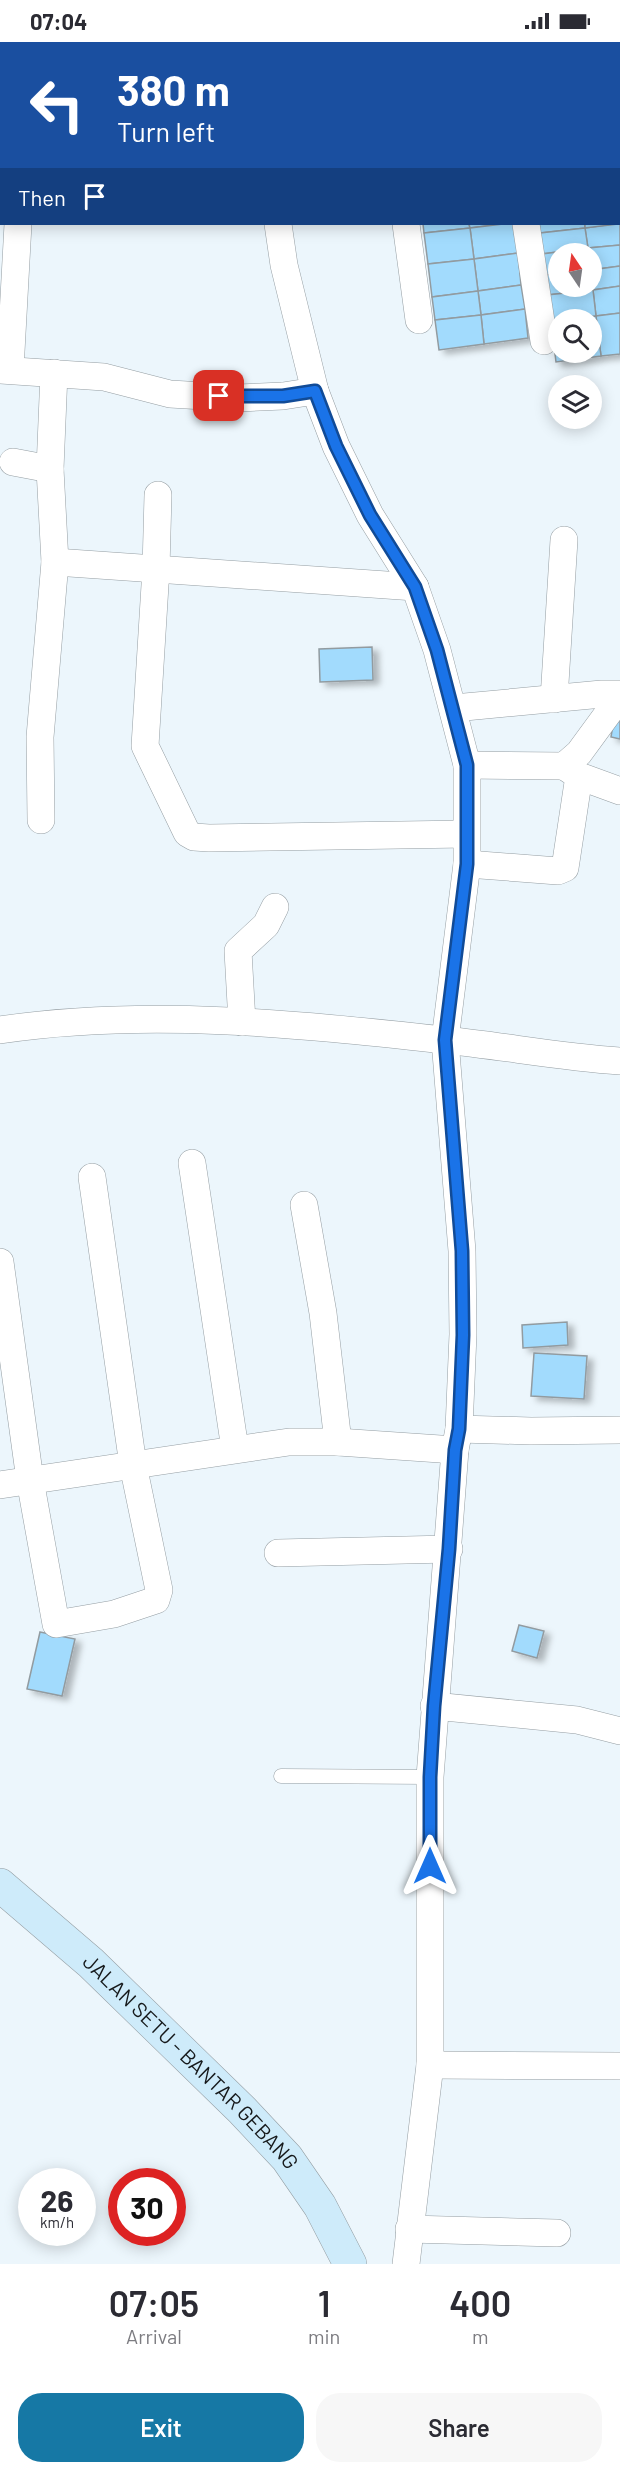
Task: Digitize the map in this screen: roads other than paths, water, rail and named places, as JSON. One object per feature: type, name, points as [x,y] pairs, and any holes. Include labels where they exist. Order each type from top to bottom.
[{"type":"main road","name":"JALAN SETU - BANTAR GEBANG","points":[[0,1885],[92,1963],[242,2110],[287,2158],[320,2206],[350,2264]]},
{"type":"street","points":[[18,225],[5,370],[104,377],[170,394],[238,398],[283,396],[315,391]]},
{"type":"street","points":[[278,225],[284,265],[315,391],[336,446],[370,515],[415,587],[454,708],[467,765],[467,864],[445,1040],[462,1251],[463,1335],[449,1549],[434,1706],[430,1777],[430,2065],[406,2264]]},
{"type":"street","points":[[406,225],[419,320]]},
{"type":"street","points":[[526,225],[544,340]]},
{"type":"street","points":[[41,820],[40,737],[55,562],[50,469],[54,373]]},
{"type":"street","points":[[13,462],[50,469]]},
{"type":"street","points":[[158,495],[156,569],[145,746],[187,833],[194,837],[209,838],[466,834]]},
{"type":"street","points":[[554,699],[564,540]]},
{"type":"street","points":[[55,562],[415,587]]},
{"type":"street","points":[[454,708],[620,696]]},
{"type":"street","points":[[467,864],[562,870],[565,867],[571,771],[579,753],[620,696]]},
{"type":"street","points":[[467,765],[571,771],[620,791]]},
{"type":"street","points":[[242,1022],[238,951],[266,925],[275,907]]},
{"type":"street","points":[[0,1030],[50,1023],[124,1019],[242,1022],[445,1040],[620,1061]]},
{"type":"street","points":[[192,1163],[235,1449]]},
{"type":"street","points":[[0,1262],[30,1480],[55,1622],[58,1626],[114,1614],[156,1600],[159,1590],[133,1465],[92,1177]]},
{"type":"street","points":[[304,1205],[323,1313],[338,1442]]},
{"type":"street","points":[[0,1485],[289,1442],[457,1439],[531,1431],[620,1430]]},
{"type":"street","points":[[278,1553],[449,1549]]},
{"type":"street","points":[[434,1706],[577,1720],[620,1731]]},
{"type":"street","points":[[430,2065],[620,2066]]},
{"type":"street","points":[[409,2229],[557,2233]]},
{"type":"lane","points":[[281,1776],[430,1777]]}]
